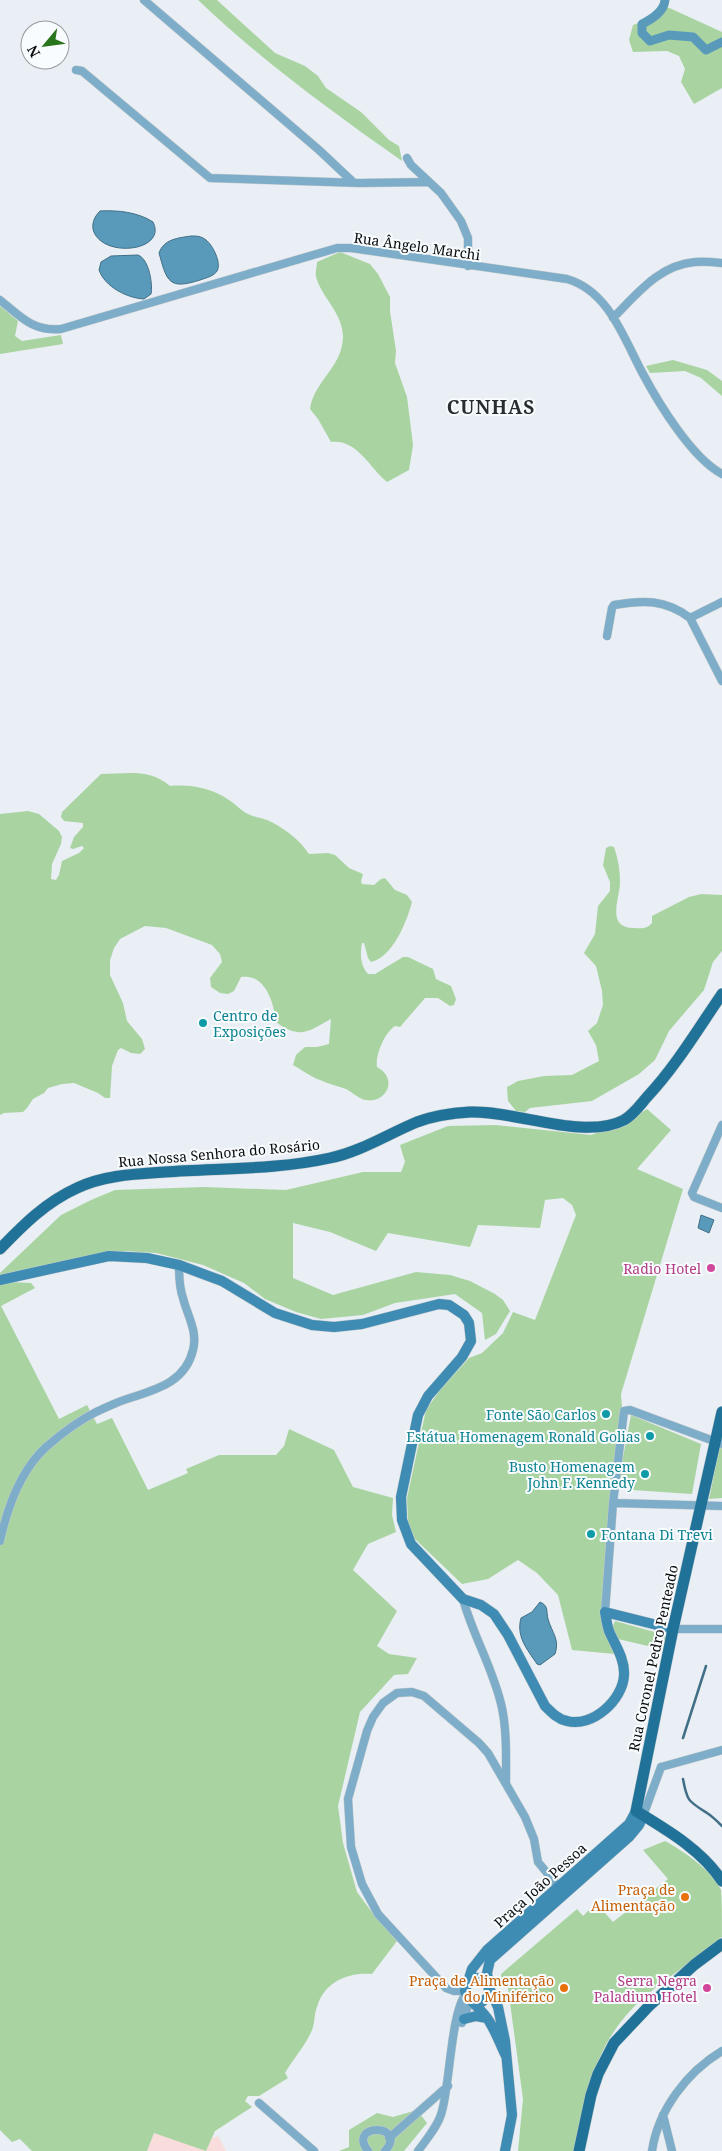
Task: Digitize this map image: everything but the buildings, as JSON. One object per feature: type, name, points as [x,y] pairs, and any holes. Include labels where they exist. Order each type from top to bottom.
[{"type":"main road","name":"Rua Nossa Senhora do Rosário","points":[[0,1249],[31,1218],[54,1201],[88,1183],[113,1176],[269,1166],[314,1161],[345,1154],[423,1120],[463,1113],[512,1115],[581,1127],[610,1125],[624,1120],[659,1086],[722,994]]},
{"type":"main road","name":"Rua Coronel Pedro Penteado","points":[[639,1814],[645,1763],[702,1506],[719,1443],[722,1412]]},
{"type":"main road","points":[[639,1814],[702,1855],[722,1880]]},
{"type":"main road","points":[[579,2151],[593,2088],[614,2043],[649,2006],[722,1944]]},
{"type":"main road","points":[[706,1956],[722,1952]]},
{"type":"street","points":[[144,0],[319,150],[353,182]]},
{"type":"street","points":[[76,70],[82,70],[210,178],[429,182]]},
{"type":"street","points":[[407,158],[411,165],[441,193],[466,231],[468,266]]},
{"type":"street","name":"Rua Ângelo Marchi","points":[[0,300],[36,328],[48,331],[61,329],[337,248],[351,248],[548,276],[579,283],[591,291],[613,318],[658,401],[702,460],[722,474]]},
{"type":"street","points":[[613,318],[653,278],[663,271],[693,262],[722,263]]},
{"type":"street","points":[[607,636],[614,605],[644,600],[679,609],[690,618],[722,681]]},
{"type":"street","points":[[690,618],[722,602]]},
{"type":"street","points":[[722,1125],[692,1191],[694,1197],[722,1208]]},
{"type":"street","points":[[0,1280],[109,1256],[148,1258],[179,1265],[222,1281],[275,1313],[312,1325],[334,1327],[362,1324],[439,1304],[449,1305],[464,1315],[469,1323],[471,1341],[462,1357],[434,1388],[422,1407],[416,1425],[401,1506],[404,1529],[411,1544],[463,1599],[481,1605],[494,1614],[508,1634],[545,1706],[561,1719],[585,1722],[608,1706],[617,1695],[624,1676],[623,1662],[608,1629],[605,1612],[613,1503],[623,1412],[626,1409],[630,1410],[719,1443]]},
{"type":"street","points":[[0,1541],[15,1495],[29,1469],[44,1448],[64,1432],[94,1413],[123,1400],[155,1391],[173,1381],[190,1362],[194,1347],[194,1335],[183,1299],[179,1280],[179,1265]]},
{"type":"street","points":[[613,1503],[722,1506]]},
{"type":"street","points":[[463,1599],[470,1626],[488,1668],[502,1709],[506,1750],[506,1784]]},
{"type":"street","points":[[605,1612],[674,1628],[722,1629]]},
{"type":"street","points":[[490,1987],[486,2000],[446,1988],[378,1914],[362,1884],[350,1847],[348,1799],[366,1731],[383,1703],[397,1693],[412,1692],[431,1702],[479,1743],[488,1753],[530,1828],[538,1862],[562,1891]]},
{"type":"street","points":[[639,1814],[661,1767],[722,1750]]},
{"type":"street","name":"Rua Coronel Pedro Penteado","points":[[645,1763],[661,1767]]},
{"type":"street","name":"Praça João Pessoa","points":[[469,1994],[472,1969],[479,1958],[629,1837],[639,1825],[639,1814]]},
{"type":"street","name":"Praça João Pessoa","points":[[490,1987],[488,1973],[490,1960],[562,1891]]},
{"type":"street","points":[[418,2151],[442,2114],[448,2086],[458,2008],[479,1978],[490,1987],[498,2007],[506,2056],[512,2115],[505,2151]]},
{"type":"street","points":[[469,1994],[487,2018],[506,2056]]},
{"type":"street","points":[[454,2032],[464,2019],[469,1994]]},
{"type":"street","points":[[464,2019],[476,2016],[487,2018]]},
{"type":"street","points":[[652,2151],[654,2139],[663,2115],[688,2078],[700,2066],[722,2051]]},
{"type":"street","points":[[389,2138],[448,2086]]},
{"type":"street","points":[[258,2103],[314,2151]]},
{"type":"street","points":[[663,2115],[672,2151]]},
{"type":"street","points":[[368,2151],[364,2142],[365,2137],[372,2130],[383,2130],[389,2138],[390,2144],[385,2151]]},
{"type":"shaded area","points":[[154,2133],[201,2143],[218,2136],[226,2151],[147,2151]]},
{"type":"green space","points":[[198,0],[217,0],[275,53],[305,66],[318,76],[326,88],[361,112],[389,140],[399,146],[402,161],[297,84],[246,43]]},
{"type":"green space","points":[[665,6],[722,32],[722,88],[694,104],[681,82],[685,69],[679,56],[667,51],[633,52],[629,40],[633,25],[652,18]]},
{"type":"green space","points":[[340,252],[370,264],[378,274],[390,297],[390,311],[396,351],[395,363],[407,397],[413,445],[409,470],[387,482],[355,449],[340,442],[331,442],[310,409],[317,390],[338,357],[343,337],[340,320],[316,277],[317,262]]},
{"type":"green space","points":[[0,306],[18,321],[15,336],[22,341],[61,335],[63,344],[0,354]]},
{"type":"green space","points":[[673,360],[707,370],[722,381],[722,396],[701,378],[685,371],[650,373],[646,366]]},
{"type":"green space","points":[[101,774],[146,774],[162,780],[170,786],[193,786],[215,792],[232,802],[245,813],[279,826],[296,838],[309,854],[328,853],[335,855],[349,868],[363,874],[362,884],[374,885],[385,878],[395,890],[407,895],[412,902],[407,919],[398,937],[386,953],[379,959],[371,962],[364,943],[362,943],[363,967],[368,974],[375,974],[403,957],[408,957],[433,969],[436,979],[451,986],[456,999],[454,1005],[450,1006],[438,998],[425,998],[400,1027],[395,1026],[384,1038],[377,1062],[377,1067],[388,1078],[387,1090],[383,1096],[370,1100],[362,1099],[346,1089],[317,1079],[293,1065],[296,1055],[305,1047],[329,1044],[331,1019],[304,1032],[284,1028],[276,1022],[271,999],[263,985],[257,980],[250,977],[241,977],[234,991],[228,994],[220,993],[211,987],[210,978],[222,962],[220,954],[212,945],[166,928],[145,926],[120,939],[114,948],[110,960],[110,975],[123,1003],[127,1021],[142,1039],[145,1049],[140,1054],[131,1053],[121,1048],[118,1050],[112,1066],[110,1098],[105,1098],[74,1083],[62,1084],[48,1088],[44,1093],[33,1099],[23,1112],[0,1115],[0,814],[28,811],[39,814],[59,831],[62,837],[61,844],[52,864],[51,879],[56,880],[62,861],[79,853],[84,848],[82,846],[70,848],[74,837],[83,827],[83,823],[64,821],[61,817],[62,812]]},
{"type":"green space","points":[[614,847],[619,869],[620,882],[616,911],[620,923],[626,927],[645,928],[652,923],[652,916],[689,897],[701,894],[722,895],[722,951],[713,962],[704,990],[669,1031],[655,1060],[639,1074],[592,1101],[530,1108],[525,1112],[516,1111],[508,1101],[507,1087],[518,1081],[544,1076],[572,1075],[599,1061],[596,1045],[588,1031],[597,1023],[603,1005],[602,991],[596,966],[584,953],[595,934],[598,906],[610,891],[610,882],[603,865],[606,848]]},
{"type":"green space","points":[[647,1109],[671,1130],[637,1169],[683,1189],[621,1394],[622,1407],[611,1493],[603,1610],[615,1654],[572,1650],[558,1595],[537,1573],[518,1560],[488,1579],[462,1584],[415,1539],[408,1522],[407,1498],[426,1410],[440,1390],[469,1358],[482,1353],[503,1333],[513,1312],[535,1320],[576,1215],[572,1205],[563,1198],[545,1200],[540,1228],[478,1225],[470,1247],[388,1233],[376,1251],[330,1232],[293,1223],[293,1278],[333,1295],[416,1272],[450,1275],[470,1281],[503,1300],[510,1311],[496,1334],[485,1340],[482,1313],[455,1294],[395,1303],[363,1315],[321,1319],[296,1312],[265,1299],[244,1283],[203,1265],[156,1253],[125,1251],[90,1255],[0,1277],[0,1273],[61,1215],[115,1190],[204,1187],[286,1190],[363,1172],[401,1172],[405,1162],[400,1145],[448,1126],[495,1125],[591,1135],[627,1122]]},
{"type":"green space","points":[[9,1282],[31,1283],[35,1288],[1,1306],[59,1419],[87,1405],[97,1424],[112,1418],[148,1490],[188,1473],[186,1469],[219,1455],[276,1455],[284,1446],[289,1429],[334,1450],[353,1487],[393,1498],[392,1515],[396,1532],[368,1544],[353,1570],[397,1611],[377,1646],[389,1654],[417,1658],[408,1674],[394,1675],[360,1712],[338,1806],[343,1843],[357,1892],[397,1941],[372,1974],[346,1977],[338,1980],[325,1991],[320,1998],[309,2036],[285,2073],[288,2078],[259,2096],[248,2096],[245,2101],[252,2107],[215,2131],[206,2151],[154,2133],[147,2151],[32,2151],[20,2139],[12,2142],[0,2130],[0,1284]]},
{"type":"green space","points":[[631,1415],[701,1444],[692,1494],[617,1489]]},
{"type":"green space","points":[[720,1446],[722,1447],[722,1498],[709,1499]]},
{"type":"green space","points":[[615,1621],[669,1636],[665,1650],[618,1639],[612,1628]]},
{"type":"green space","points":[[665,1841],[697,1862],[717,1883],[721,1890],[722,1937],[649,1993],[617,2027],[605,2046],[589,2085],[574,2151],[518,2151],[523,2099],[508,1988],[502,1985],[501,1974],[577,1909],[583,1916],[596,1903],[613,1922],[668,1879],[643,1850]]},
{"type":"green space","points":[[417,2110],[427,2123],[404,2151],[339,2151],[349,2147],[349,2130],[377,2113],[393,2117]]},
{"type":"water","points":[[100,211],[120,211],[141,216],[153,222],[155,232],[151,240],[131,248],[107,245],[98,239],[93,229],[94,219]]},
{"type":"water","points":[[191,236],[201,237],[208,242],[216,254],[218,268],[216,273],[207,278],[190,283],[176,283],[167,277],[159,253],[161,248],[168,242]]},
{"type":"water","points":[[138,255],[145,261],[151,278],[151,294],[144,299],[124,294],[117,290],[106,282],[99,270],[101,262],[111,256]]},
{"type":"water","points":[[701,1215],[714,1220],[709,1233],[698,1228]]},
{"type":"water","points":[[540,1602],[546,1607],[548,1619],[557,1644],[555,1654],[540,1665],[537,1664],[523,1642],[520,1625],[521,1618],[532,1612]]},
{"type":"waterway","points":[[665,0],[660,12],[642,24],[642,33],[650,41],[669,35],[693,37],[706,50],[722,42]]},
{"type":"waterway","points":[[683,1738],[706,1666]]},
{"type":"waterway","points":[[683,1779],[689,1800],[722,1826]]},
{"type":"place","name":"Centro de Exposições","points":[[203,1023]]},
{"type":"place","name":"Radio Hotel","points":[[711,1268]]},
{"type":"place","name":"Fonte São Carlos","points":[[606,1414]]},
{"type":"place","name":"Estátua Homenagem Ronald Golias","points":[[650,1436]]},
{"type":"place","name":"Busto Homenagem John F. Kennedy","points":[[645,1474]]},
{"type":"place","name":"Fontana Di Trevi","points":[[591,1534]]},
{"type":"place","name":"Praça de Alimentação","points":[[685,1897]]},
{"type":"place","name":"Praça de Alimentação do Miniférico","points":[[564,1988]]},
{"type":"place","name":"Serra Negra Paladium Hotel","points":[[707,1988]]},
{"type":"district","name":"CUNHAS","points":[[491,407]]}]
